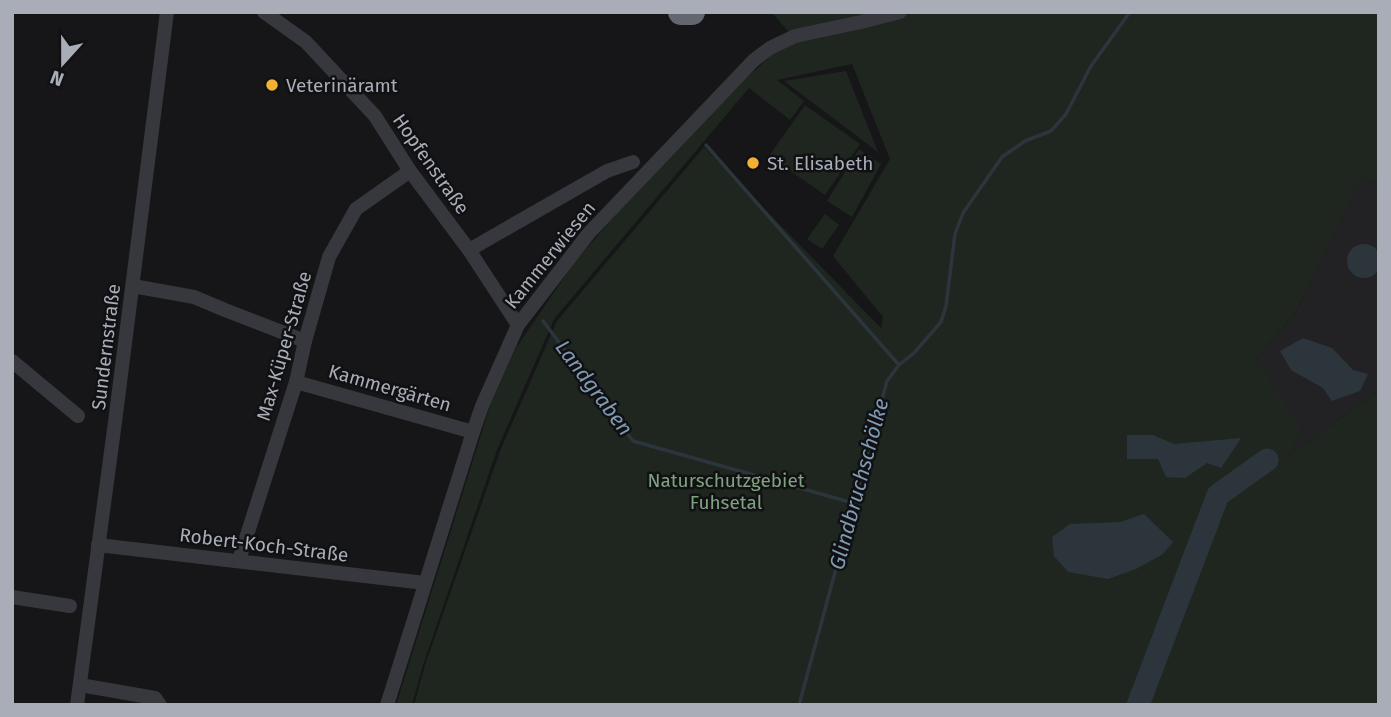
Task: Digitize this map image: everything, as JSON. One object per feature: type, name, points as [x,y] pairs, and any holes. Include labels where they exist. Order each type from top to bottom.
[{"type":"highway","points":[[681,12],[692,12]]},
{"type":"street","name":"Sundernstraße","points":[[77,705],[167,12]]},
{"type":"street","name":"Hopfenstraße","points":[[264,12],[306,42],[367,107],[469,250],[518,325]]},
{"type":"street","name":"Kammerwiesen","points":[[387,705],[473,432],[518,325],[589,233],[754,60],[770,48],[795,36],[900,12]]},
{"type":"street","name":"Kammerwiesen","points":[[469,250],[607,171],[633,162]]},
{"type":"street","name":"Max-Küper-Straße","points":[[239,561],[296,382],[329,257],[356,209],[411,170]]},
{"type":"street","points":[[133,286],[194,297],[305,341]]},
{"type":"street","points":[[12,361],[78,416]]},
{"type":"street","name":"Kammergärten","points":[[296,382],[473,432]]},
{"type":"street","name":"Robert-Koch-Straße","points":[[98,545],[425,583]]},
{"type":"street","points":[[12,597],[70,606]]},
{"type":"street","points":[[80,685],[155,698],[160,705]]},
{"type":"shaded area","points":[[1361,176],[1379,184],[1379,391],[1287,457],[1256,358],[1296,312]]},
{"type":"shaded area","points":[[1364,244],[1376,249],[1381,261],[1376,273],[1364,278],[1352,273],[1347,261],[1352,249]]},
{"type":"shaded area","points":[[1303,338],[1332,348],[1353,370],[1368,374],[1360,391],[1332,401],[1323,388],[1291,370],[1280,351]]},
{"type":"shaded area","points":[[1127,435],[1153,435],[1174,444],[1241,438],[1221,468],[1207,463],[1185,478],[1166,477],[1158,459],[1127,459]]},
{"type":"shaded area","points":[[1144,514],[1173,542],[1163,554],[1136,569],[1108,579],[1068,572],[1054,556],[1052,537],[1070,524],[1120,522]]},
{"type":"green space","name":"Naturschutzgebiet Fuhsetal","points":[[771,12],[1379,12],[1379,184],[1361,177],[1296,312],[1256,358],[1301,429],[1288,456],[1379,391],[1379,705],[414,705],[425,665],[500,451],[557,321],[704,147],[881,328],[883,317],[833,256],[890,159],[852,64],[777,80],[804,101],[790,120],[749,88],[554,319],[497,450],[423,665],[412,705],[396,705],[491,403],[516,348],[574,263],[641,185],[721,101],[775,52],[795,39]]},
{"type":"green space","points":[[846,71],[878,152],[784,81]]},
{"type":"green space","points":[[805,105],[860,144],[825,195],[769,156]]},
{"type":"green space","points":[[859,149],[881,164],[852,217],[827,201]]},
{"type":"green space","points":[[825,214],[839,225],[822,249],[807,239]]},
{"type":"waterway","name":"Glindbruchschölke","points":[[799,705],[887,381],[941,322],[946,306],[955,234],[963,213],[1002,157],[1025,141],[1051,131],[1066,114],[1091,66],[1130,12]]},
{"type":"waterway","points":[[706,145],[899,365]]},
{"type":"waterway","name":"Landgraben","points":[[543,321],[633,441],[853,503]]},
{"type":"waterway","points":[[1138,705],[1218,495],[1267,460]]},
{"type":"place","name":"Veterinäramt","points":[[272,85]]},
{"type":"place","name":"St. Elisabeth","points":[[753,163]]}]
